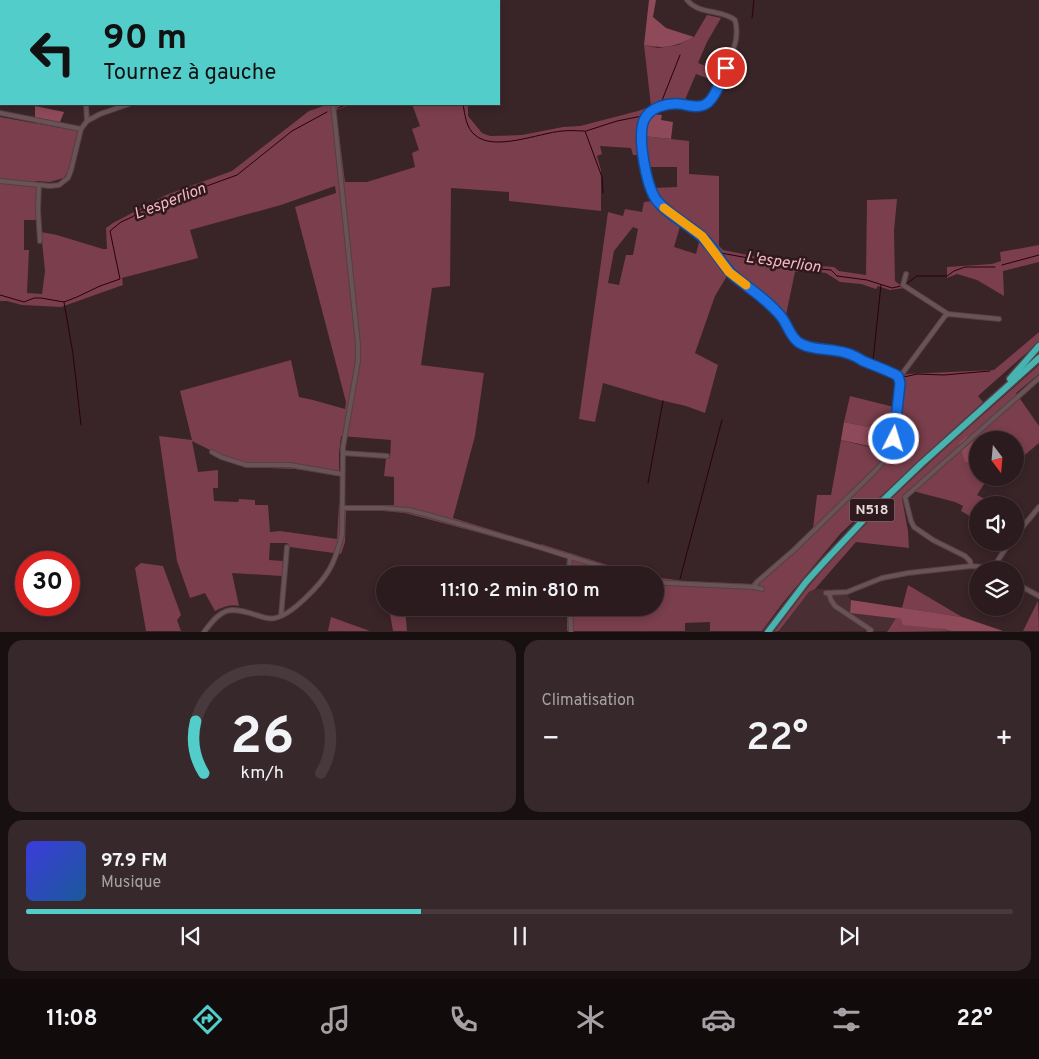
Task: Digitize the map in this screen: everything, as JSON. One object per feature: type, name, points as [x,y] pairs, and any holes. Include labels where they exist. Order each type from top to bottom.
[{"type":"highway","name":"N518","points":[[990,402],[1039,346]]},
{"type":"highway","name":"N518","points":[[768,632],[806,582],[871,512],[921,464],[1039,358]]},
{"type":"street","points":[[687,0],[698,9],[729,16],[735,20],[737,27],[736,40],[733,52],[719,84],[707,104],[701,106],[670,104],[661,106],[644,119],[641,136],[643,152],[648,179],[656,199],[668,211],[702,236],[733,275],[783,317],[797,341],[812,347],[847,353],[899,378]]},
{"type":"street","points":[[86,105],[87,121]]},
{"type":"street","points":[[0,181],[50,186],[59,185],[68,178],[81,129],[87,121],[100,114],[126,105]]},
{"type":"street","points":[[204,632],[216,616],[230,610],[246,612],[269,619],[281,616],[295,608],[322,581],[330,569],[336,558],[342,534],[343,453],[358,361],[358,344],[333,105]]},
{"type":"street","points":[[0,113],[81,129]]},
{"type":"street","points":[[39,185],[40,240]]},
{"type":"street","points":[[906,274],[903,285],[948,314],[999,319]]},
{"type":"street","points":[[754,587],[763,576],[794,550],[830,515],[894,450],[899,378],[944,316],[948,314]]},
{"type":"street","points":[[970,561],[965,556],[914,528],[905,498],[1039,378]]},
{"type":"street","points":[[212,452],[246,465],[290,466],[342,474]]},
{"type":"street","points":[[343,453],[387,456]]},
{"type":"street","points":[[1024,525],[1039,507]]},
{"type":"street","points":[[343,508],[409,510],[601,566]]},
{"type":"street","points":[[281,616],[287,547]]},
{"type":"street","points":[[569,566],[570,556]]},
{"type":"street","points":[[870,632],[871,630],[835,606],[830,600],[828,593],[846,592],[896,574],[969,566]]},
{"type":"street","points":[[664,582],[762,589]]},
{"type":"street","points":[[1024,588],[1039,596]]},
{"type":"street","points":[[570,616],[571,632]]},
{"type":"shaded area","points":[[649,0],[656,0],[653,17],[666,28],[694,37],[670,46],[644,45]]},
{"type":"shaded area","points":[[707,15],[721,18],[707,42],[698,63],[721,72],[717,82],[696,74],[684,102],[667,101],[651,106],[644,45],[658,48],[678,45],[694,37]]},
{"type":"shaded area","points":[[326,105],[349,105],[336,110],[345,182],[367,182],[415,167],[412,153],[419,150],[412,129],[420,126],[412,105],[468,105],[468,116],[482,133],[490,136],[522,135],[563,127],[580,126],[649,107],[647,113],[650,114],[643,136],[689,141],[689,174],[719,176],[719,246],[723,250],[793,264],[834,267],[839,271],[866,275],[867,200],[897,199],[894,231],[895,281],[904,288],[890,290],[878,286],[876,289],[861,284],[840,282],[826,273],[795,272],[786,315],[796,337],[804,342],[816,344],[816,350],[802,349],[794,343],[777,316],[727,276],[715,296],[695,353],[718,365],[705,413],[603,383],[595,422],[579,419],[608,212],[623,216],[625,209],[642,212],[644,202],[652,201],[658,197],[653,188],[677,187],[677,167],[648,167],[645,155],[633,155],[631,148],[600,146],[602,154],[597,156],[601,170],[601,211],[509,201],[509,192],[451,188],[450,286],[432,288],[421,365],[484,373],[475,436],[453,518],[515,537],[514,542],[405,513],[373,510],[346,511],[345,542],[341,554],[290,547],[287,543],[270,543],[269,560],[283,561],[282,576],[232,573],[239,606],[227,606],[215,611],[205,593],[190,598],[177,561],[159,436],[192,440],[180,391],[291,360],[299,397],[345,409],[346,402],[295,207],[336,193],[335,186],[281,205],[190,230],[198,258],[122,278],[123,285],[61,307],[22,305],[0,301],[0,117],[78,131],[69,170],[64,178],[50,182],[36,181],[36,220],[24,220],[24,250],[29,250],[27,293],[42,294],[45,271],[41,232],[107,249],[106,228],[113,223],[166,195],[232,171],[309,111]],"holes":[[[682,220],[701,234],[696,254],[674,247]],[[633,227],[638,229],[633,255],[626,255],[619,285],[608,283],[614,251]],[[341,436],[391,440],[390,457],[386,459],[384,476],[394,477],[394,505],[339,505],[337,539],[280,531],[270,532],[268,505],[255,505],[255,500],[239,499],[238,502],[214,501],[213,488],[218,488],[218,470],[198,472],[192,441],[218,454],[245,464],[268,464],[268,468],[295,469],[339,476]]]},
{"type":"shaded area","points":[[35,106],[64,112],[58,127],[35,123]]},
{"type":"shaded area","points":[[650,114],[662,115],[661,120],[673,122],[671,139],[643,136],[646,121]]},
{"type":"shaded area","points":[[1039,245],[1039,262],[1003,271],[1004,296],[977,280],[957,274],[947,278],[947,267],[992,264],[1001,261],[1000,252]]},
{"type":"shaded area","points":[[1039,332],[1039,342],[978,396],[983,402],[841,533],[762,631],[710,631],[710,622],[685,623],[685,631],[567,631],[567,616],[664,616],[664,578],[751,584],[813,528],[817,495],[831,495],[841,440],[890,452],[897,450],[895,433],[844,422],[850,396],[894,407],[896,392],[894,381],[892,378],[848,356],[833,352],[833,346],[899,373],[903,378],[906,374],[994,370]]},
{"type":"shaded area","points":[[1039,365],[1039,374],[1016,393],[1039,426],[1039,443],[1024,456],[1024,431],[969,431],[965,462],[969,463],[969,486],[983,486],[977,495],[979,496],[969,496],[969,516],[961,511],[963,506],[955,502],[909,490],[902,498],[909,548],[856,542],[815,589],[809,592],[779,631],[774,632],[835,556],[920,472]]},
{"type":"shaded area","points":[[844,422],[873,428],[869,446],[841,440]]},
{"type":"shaded area","points":[[967,436],[969,438],[969,463],[965,462],[959,443]]},
{"type":"shaded area","points":[[541,544],[611,566],[567,566],[567,558],[540,550]]},
{"type":"shaded area","points":[[141,563],[163,566],[181,615],[177,620],[181,631],[146,631],[135,568]]},
{"type":"shaded area","points":[[908,585],[962,617],[902,608]]},
{"type":"shaded area","points":[[815,589],[843,590],[851,600],[850,613],[896,618],[887,631],[779,632],[809,592]]},
{"type":"shaded area","points":[[851,600],[962,617],[1003,631],[951,631],[903,625],[901,619],[850,613]]},
{"type":"shaded area","points":[[1038,601],[1039,631],[1023,631]]},
{"type":"shaded area","points":[[390,616],[406,616],[407,631],[393,631]]},
{"type":"shaded area","points":[[331,617],[370,631],[328,631]]},
{"type":"shaded area","points":[[896,618],[901,619],[951,631],[887,632]]},
{"type":"waterway","points":[[752,18],[754,0]]},
{"type":"waterway","points":[[586,131],[617,121],[642,116],[647,110],[661,103],[680,55]]},
{"type":"waterway","name":"L'esperlion","points":[[338,108],[346,105]]},
{"type":"waterway","name":"L'esperlion","points":[[463,105],[466,121],[470,129],[483,140],[505,142],[552,132],[585,131],[602,177],[603,193]]},
{"type":"waterway","name":"L'esperlion","points":[[0,295],[24,302],[34,298],[64,302],[120,279],[110,231],[121,222],[145,208],[181,198],[193,191],[237,175],[292,131],[327,112]]},
{"type":"waterway","name":"L'esperlion","points":[[721,253],[797,267],[831,270],[837,276],[867,280],[892,288],[901,286]]},
{"type":"waterway","name":"L'esperlion","points":[[1002,265],[1039,255]]},
{"type":"waterway","name":"L'esperlion","points":[[906,284],[917,276],[947,276],[965,267],[995,267]]},
{"type":"waterway","points":[[873,361],[881,285]]},
{"type":"waterway","points":[[64,302],[73,354],[81,425]]},
{"type":"waterway","points":[[904,377],[917,374],[944,375],[990,371]]},
{"type":"waterway","points":[[648,483],[663,401]]},
{"type":"waterway","points":[[680,579],[722,420]]},
{"type":"slow traffic","points":[[664,208],[702,236],[729,272],[746,285]]},
{"type":"route","points":[[726,68],[707,104],[701,106],[670,104],[661,106],[648,114],[644,119],[641,136],[643,152],[648,179],[656,199],[663,207],[692,228],[706,241],[733,275],[783,317],[797,341],[812,347],[847,353],[898,376],[900,383],[894,439]]}]
